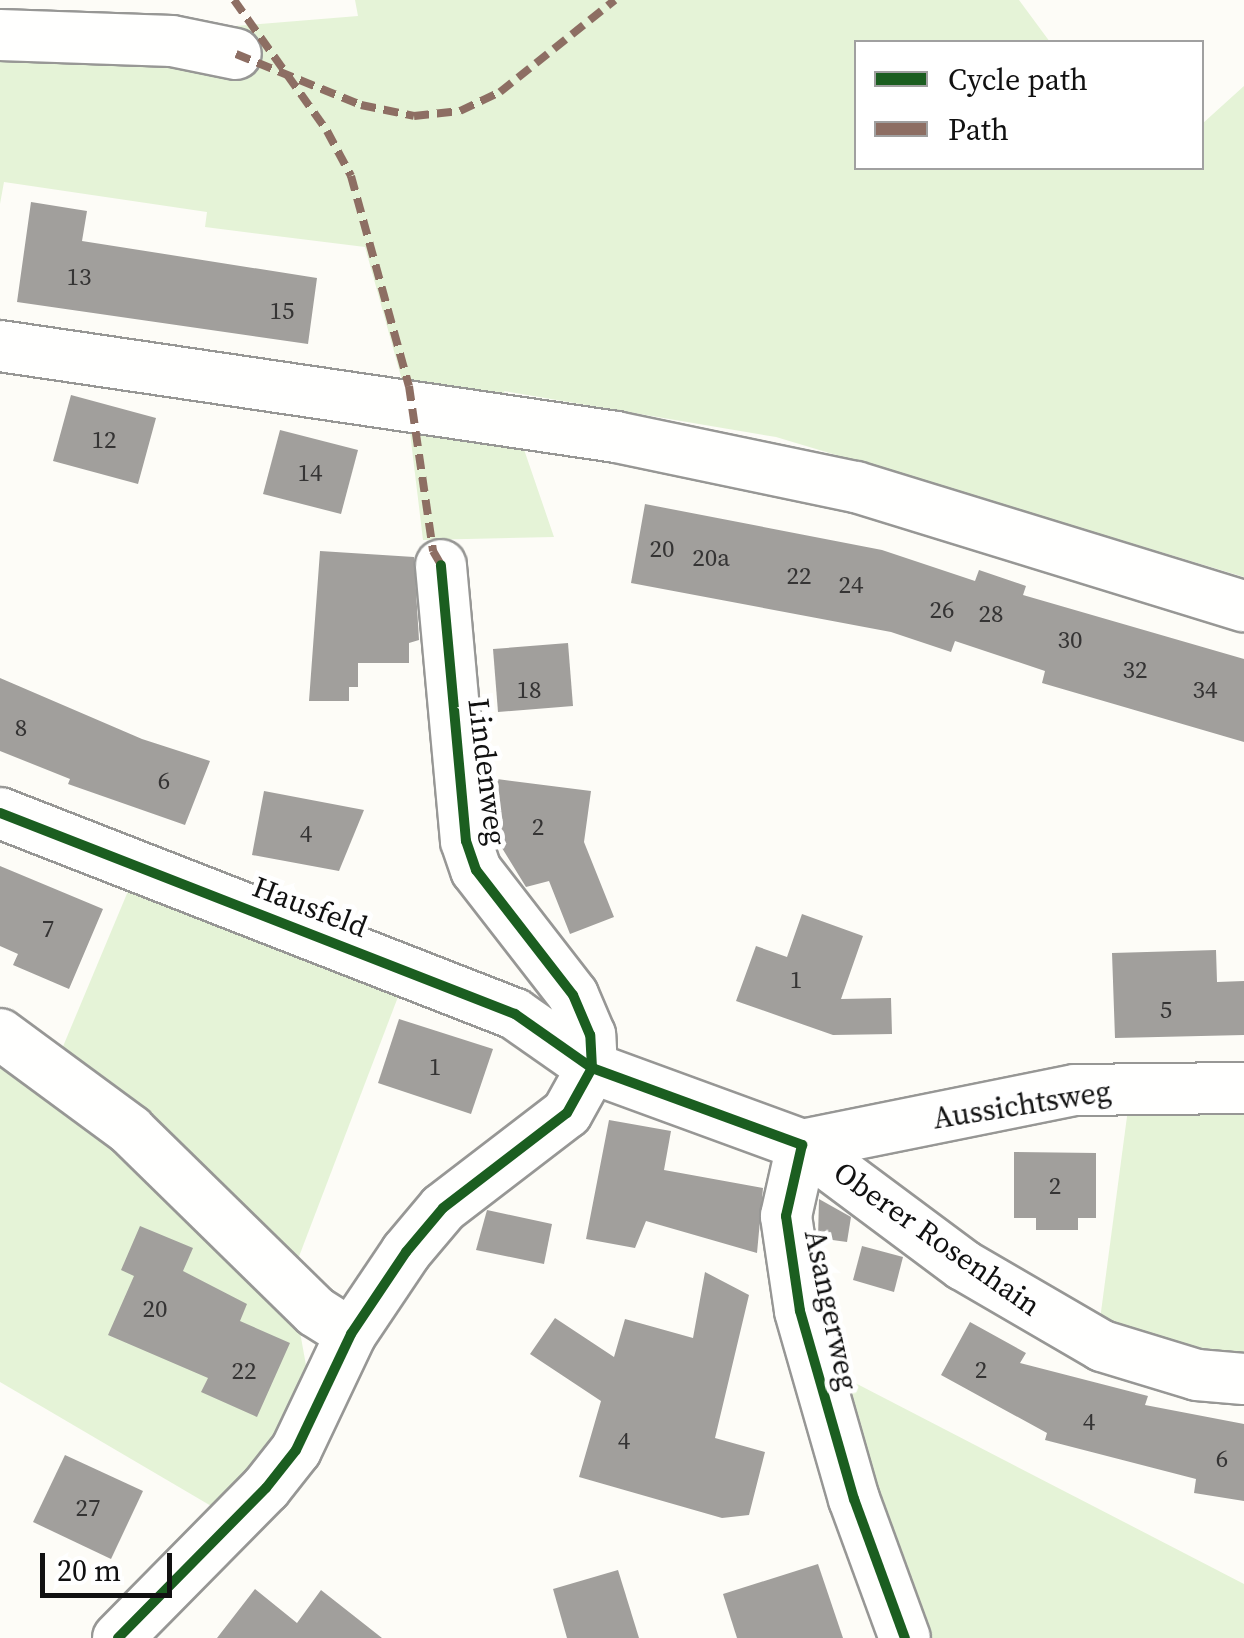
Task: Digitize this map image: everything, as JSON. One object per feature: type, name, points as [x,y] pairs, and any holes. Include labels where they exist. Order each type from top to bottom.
[{"type":"street","points":[[0,35],[172,41],[236,54]]},
{"type":"street","points":[[0,346],[310,387],[413,410],[616,437],[819,479],[1244,606]]},
{"type":"street","name":"Lindenweg","points":[[441,564],[466,841],[476,870],[572,995],[590,1035],[592,1068]]},
{"type":"street","name":"Hausfeld","points":[[0,813],[514,1014],[592,1068]]},
{"type":"street","points":[[0,1034],[130,1130],[316,1312],[351,1334]]},
{"type":"street","points":[[118,1638],[266,1488],[318,1412],[351,1334],[443,1208],[567,1113],[592,1068],[802,1145]]},
{"type":"street","name":"Aussichtsweg","points":[[802,1145],[1075,1090],[1244,1088]]},
{"type":"street","name":"Oberer Rosenhain","points":[[802,1145],[963,1264],[1088,1338],[1154,1365],[1244,1379]]},
{"type":"street","name":"Asangerweg","points":[[802,1145],[786,1216],[800,1310],[854,1499],[905,1638]]},
{"type":"green space","points":[[355,0],[1019,0],[1049,40],[854,40],[854,170],[1204,170],[1204,122],[1244,86],[1244,577],[776,437],[504,391],[554,537],[423,540],[405,391],[365,247],[205,227],[207,212],[4,182],[0,204],[0,53],[249,42],[236,26],[358,16]]},
{"type":"green space","points":[[131,884],[401,989],[295,1267],[59,1056]]},
{"type":"green space","points":[[0,1056],[91,1126],[281,1302],[300,1332],[307,1371],[289,1421],[218,1510],[0,1382]]},
{"type":"green space","points":[[1128,1109],[1244,1114],[1244,1367],[1099,1327]]},
{"type":"green space","points":[[832,1371],[1244,1584],[1244,1638],[923,1638]]},
{"type":"building","points":[[31,202],[87,211],[82,241],[317,278],[308,344],[17,302]]},
{"type":"building","points":[[71,395],[156,418],[138,484],[53,461]]},
{"type":"building","points":[[280,430],[358,450],[341,514],[263,494]]},
{"type":"building","points":[[645,504],[882,550],[975,581],[979,570],[1026,586],[1023,595],[1244,659],[1244,742],[1042,683],[1045,671],[955,641],[951,652],[891,632],[631,583]]},
{"type":"building","points":[[320,551],[414,557],[419,640],[409,643],[409,663],[358,663],[358,687],[349,687],[349,701],[309,701]]},
{"type":"building","points":[[568,643],[573,706],[498,712],[493,649]]},
{"type":"building","points":[[0,678],[142,739],[210,761],[185,825],[68,784],[70,779],[0,751]]},
{"type":"building","points":[[497,779],[591,791],[584,842],[614,917],[570,934],[549,881],[526,887],[494,835]]},
{"type":"building","points":[[264,791],[364,810],[339,871],[252,855]]},
{"type":"building","points":[[0,866],[103,909],[69,989],[13,965],[18,954],[0,946]]},
{"type":"building","points":[[802,914],[863,936],[841,999],[891,998],[892,1034],[833,1035],[736,1001],[756,946],[787,957]]},
{"type":"building","points":[[1216,950],[1217,982],[1244,981],[1244,1035],[1115,1038],[1112,953]]},
{"type":"building","points":[[399,1019],[493,1049],[471,1114],[378,1083]]},
{"type":"building","points":[[609,1120],[671,1131],[664,1170],[763,1188],[757,1253],[646,1221],[635,1248],[586,1239]]},
{"type":"building","points":[[1014,1152],[1096,1153],[1096,1218],[1078,1218],[1078,1230],[1036,1230],[1036,1218],[1014,1218]]},
{"type":"building","points":[[819,1199],[851,1217],[847,1242],[818,1238]]},
{"type":"building","points":[[487,1210],[552,1224],[544,1264],[476,1250]]},
{"type":"building","points":[[140,1226],[193,1248],[183,1271],[247,1304],[240,1321],[290,1343],[257,1417],[201,1392],[208,1378],[108,1335],[134,1276],[121,1270]]},
{"type":"building","points":[[862,1246],[903,1257],[894,1292],[853,1280]]},
{"type":"building","points":[[705,1272],[749,1295],[715,1438],[765,1452],[749,1515],[722,1518],[579,1477],[601,1401],[530,1354],[555,1318],[614,1357],[625,1319],[693,1338]]},
{"type":"building","points":[[970,1322],[1026,1353],[1020,1363],[1148,1396],[1145,1405],[1244,1424],[1244,1501],[1194,1493],[1196,1479],[1045,1440],[1047,1433],[941,1375]]},
{"type":"building","points":[[65,1455],[143,1491],[111,1559],[33,1522]]},
{"type":"building","points":[[818,1564],[843,1638],[737,1638],[723,1594]]},
{"type":"building","points":[[618,1570],[639,1638],[567,1638],[553,1589]]},
{"type":"building","points":[[255,1589],[297,1623],[321,1590],[382,1638],[217,1638]]},
{"type":"marked path","points":[[234,0],[327,131],[351,176],[409,386],[433,551],[441,565]]},
{"type":"marked path","points":[[236,54],[361,105],[414,116],[460,111],[500,92],[615,0]]},
{"type":"cycle path","points":[[118,1638],[266,1488],[296,1450],[351,1334],[406,1252],[443,1208],[567,1113],[592,1068],[590,1035],[573,995],[476,870],[466,841],[441,565]]},
{"type":"cycle path","points":[[0,813],[515,1014],[592,1068],[802,1145],[786,1216],[800,1311],[854,1499],[905,1638]]}]
